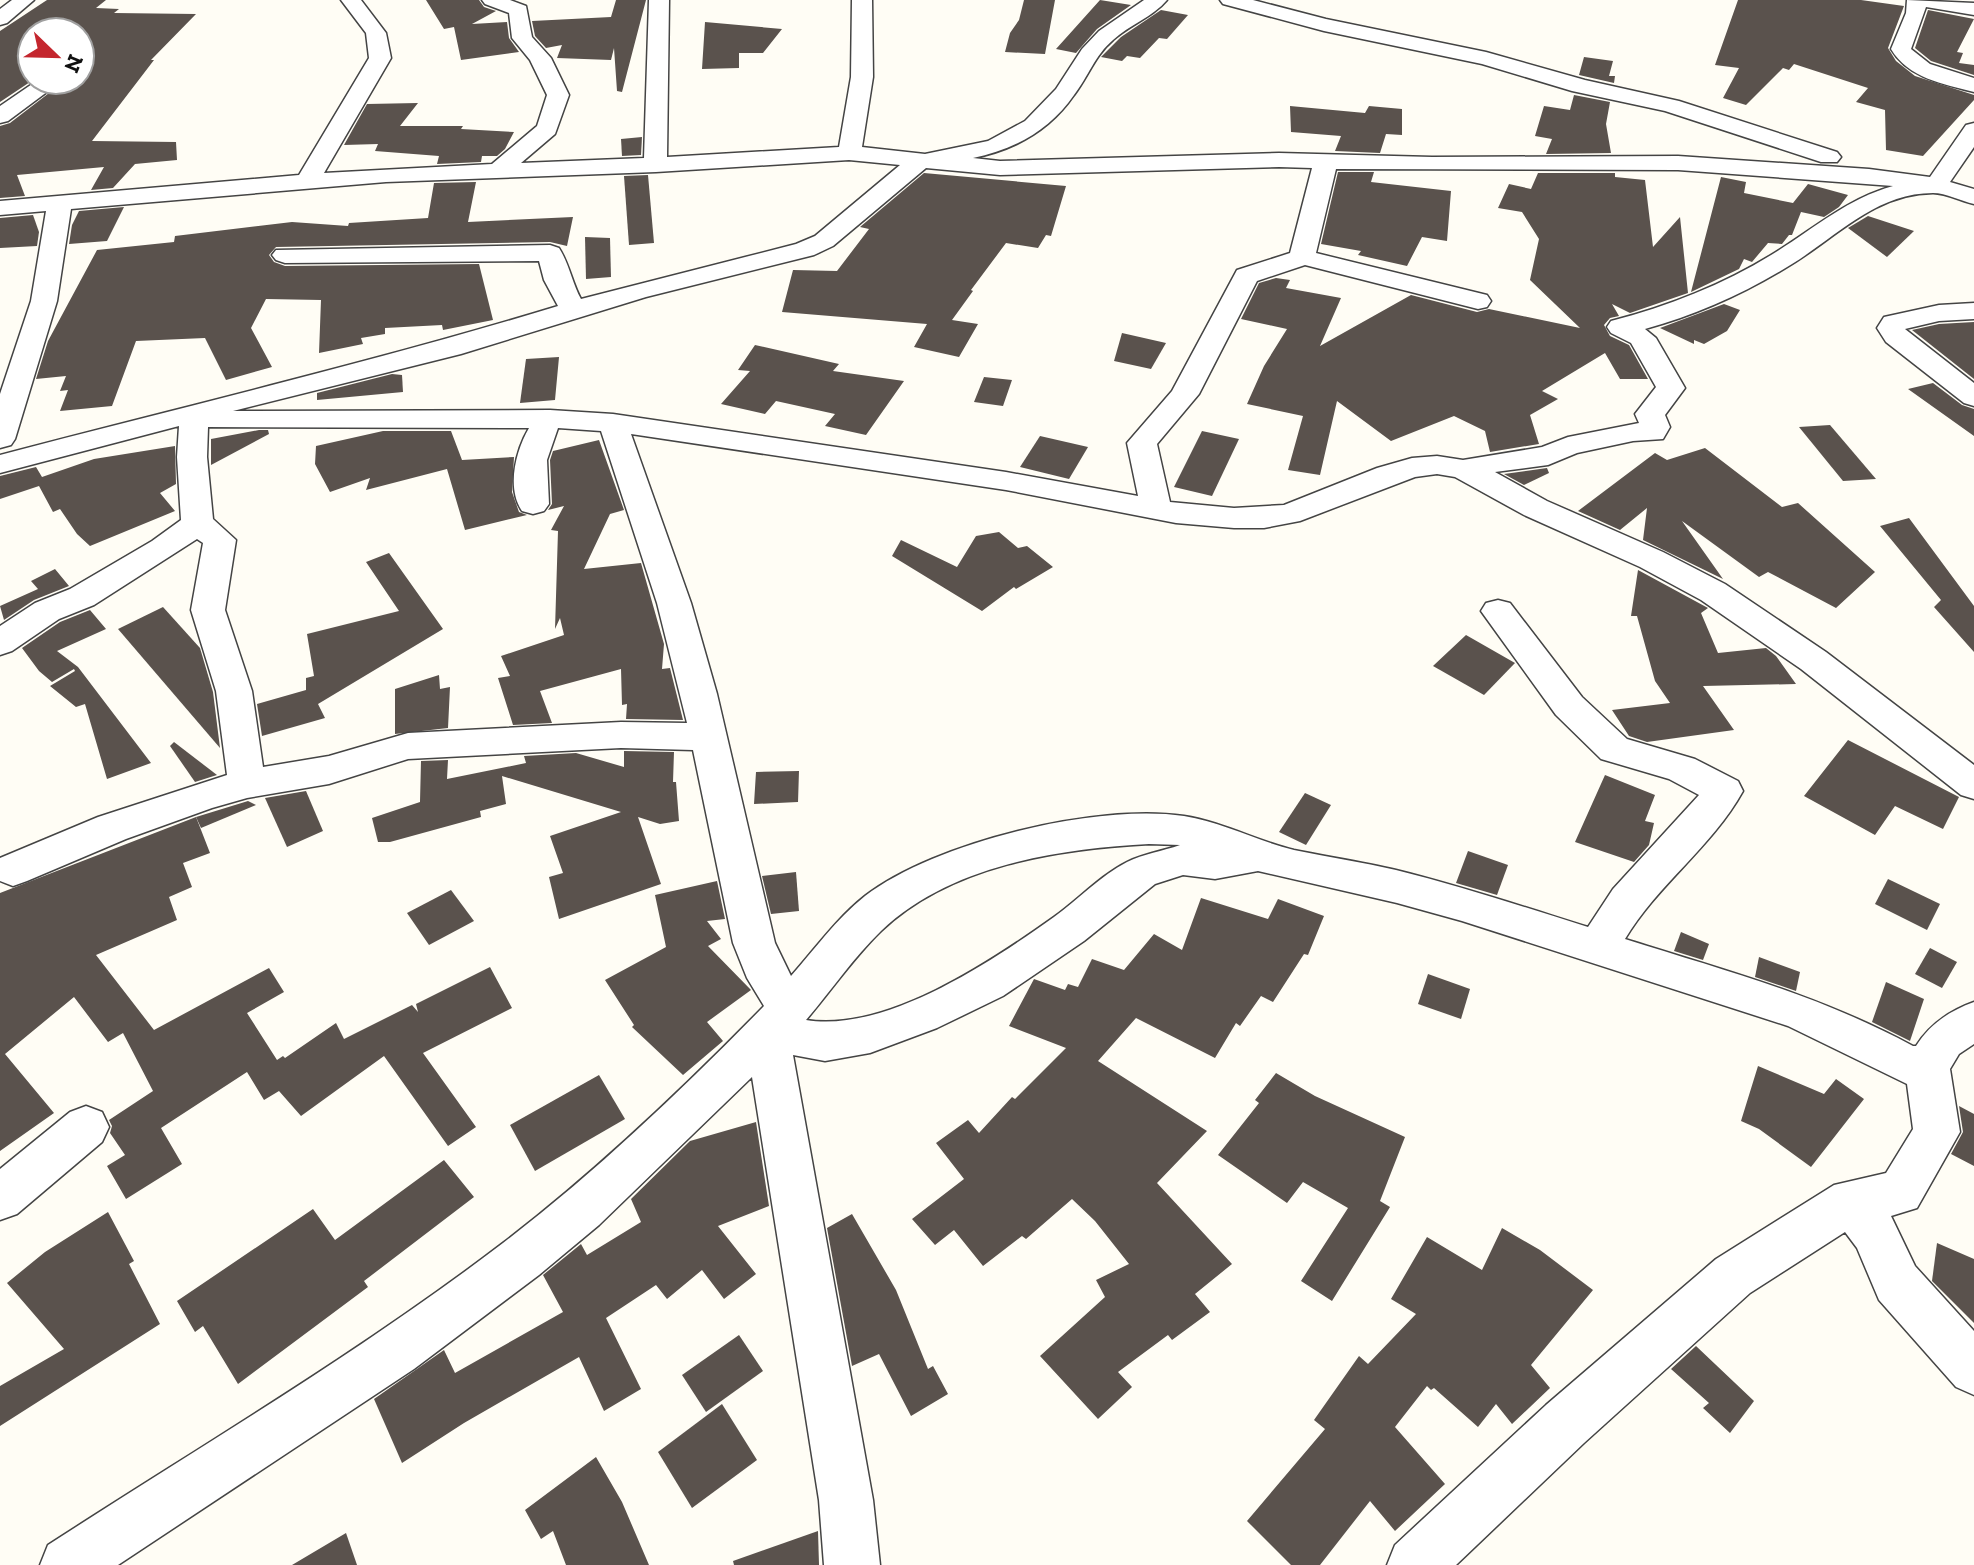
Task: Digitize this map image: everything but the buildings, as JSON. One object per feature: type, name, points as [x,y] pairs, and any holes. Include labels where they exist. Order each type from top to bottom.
[{"type":"street","points":[[0,19],[24,0]]},
{"type":"street","points":[[307,182],[380,58],[376,33],[351,0]]},
{"type":"street","points":[[492,0],[519,10],[522,38],[540,58],[558,95],[547,129],[500,169]]},
{"type":"street","points":[[656,165],[653,103],[660,49],[659,0]]},
{"type":"street","points":[[849,153],[859,109],[864,42],[862,0]]},
{"type":"street","points":[[0,464],[49,449],[182,420],[343,373],[508,333],[574,310],[814,247],[918,162],[995,147],[1033,126],[1065,93],[1089,53],[1106,35],[1157,0]]},
{"type":"street","points":[[1230,0],[1350,31],[1486,58],[1580,86],[1671,106],[1839,160],[1974,197]]},
{"type":"street","points":[[1974,9],[1917,0],[1916,13],[1901,49],[1920,67],[1974,85]]},
{"type":"street","points":[[0,116],[29,96]]},
{"type":"street","points":[[1465,469],[1548,456],[1568,446],[1633,432],[1652,433],[1655,427],[1650,414],[1671,388],[1642,338],[1621,327],[1675,311],[1740,282],[1786,256],[1852,209],[1872,199],[1936,185],[1974,130]]},
{"type":"street","points":[[0,208],[500,169],[656,165],[849,153],[1000,168],[1203,161],[1678,163],[1869,176],[1936,185]]},
{"type":"street","points":[[1302,257],[1326,161]]},
{"type":"street","points":[[0,439],[44,301],[60,204]]},
{"type":"street","points":[[285,255],[550,253],[557,280],[574,310]]},
{"type":"street","points":[[1156,509],[1142,443],[1185,394],[1246,276],[1256,270],[1288,265],[1302,257],[1478,301]]},
{"type":"street","points":[[1974,311],[1908,318],[1894,323],[1891,328],[1896,336],[1974,397]]},
{"type":"street","points":[[182,420],[550,419],[613,423],[950,472],[1156,509],[1246,519],[1277,517],[1325,503],[1393,473],[1424,465],[1465,469],[1520,501],[1658,561],[1712,592],[1845,685],[1974,785]]},
{"type":"street","points":[[533,504],[529,466],[540,433],[550,419]]},
{"type":"street","points":[[182,420],[192,457],[197,523],[220,540],[208,610],[234,691],[247,784]]},
{"type":"street","points":[[613,423],[674,603],[708,737],[754,943],[768,978],[783,999],[801,996]]},
{"type":"street","points":[[0,643],[47,611],[82,597],[164,548],[197,523]]},
{"type":"street","points":[[1498,611],[1569,706],[1614,749],[1682,769],[1724,791],[1689,835],[1627,900],[1601,942],[1588,946]]},
{"type":"street","points":[[13,870],[112,828],[247,784],[329,770],[408,746],[621,735],[708,737]]},
{"type":"street","points":[[68,1565],[465,1304],[583,1208],[667,1131],[801,996],[853,932],[894,897],[937,875],[981,858],[1050,841],[1152,828],[1193,831],[1277,862],[1410,890],[1799,1011],[1846,1031],[1906,1064],[1927,1067]]},
{"type":"street","points":[[767,1032],[825,1042],[870,1034],[922,1015],[988,983],[1069,929],[1141,873],[1183,860],[1215,863],[1263,856]]},
{"type":"street","points":[[1415,1565],[1565,1424],[1733,1276],[1851,1201],[1900,1192],[1937,1132],[1927,1067],[1943,1041],[1974,1021]]},
{"type":"street","points":[[767,1032],[846,1500],[852,1565]]},
{"type":"street","points":[[0,1198],[86,1127]]},
{"type":"street","points":[[1851,1201],[1878,1237],[1885,1261],[1897,1283],[1974,1369]]}]
